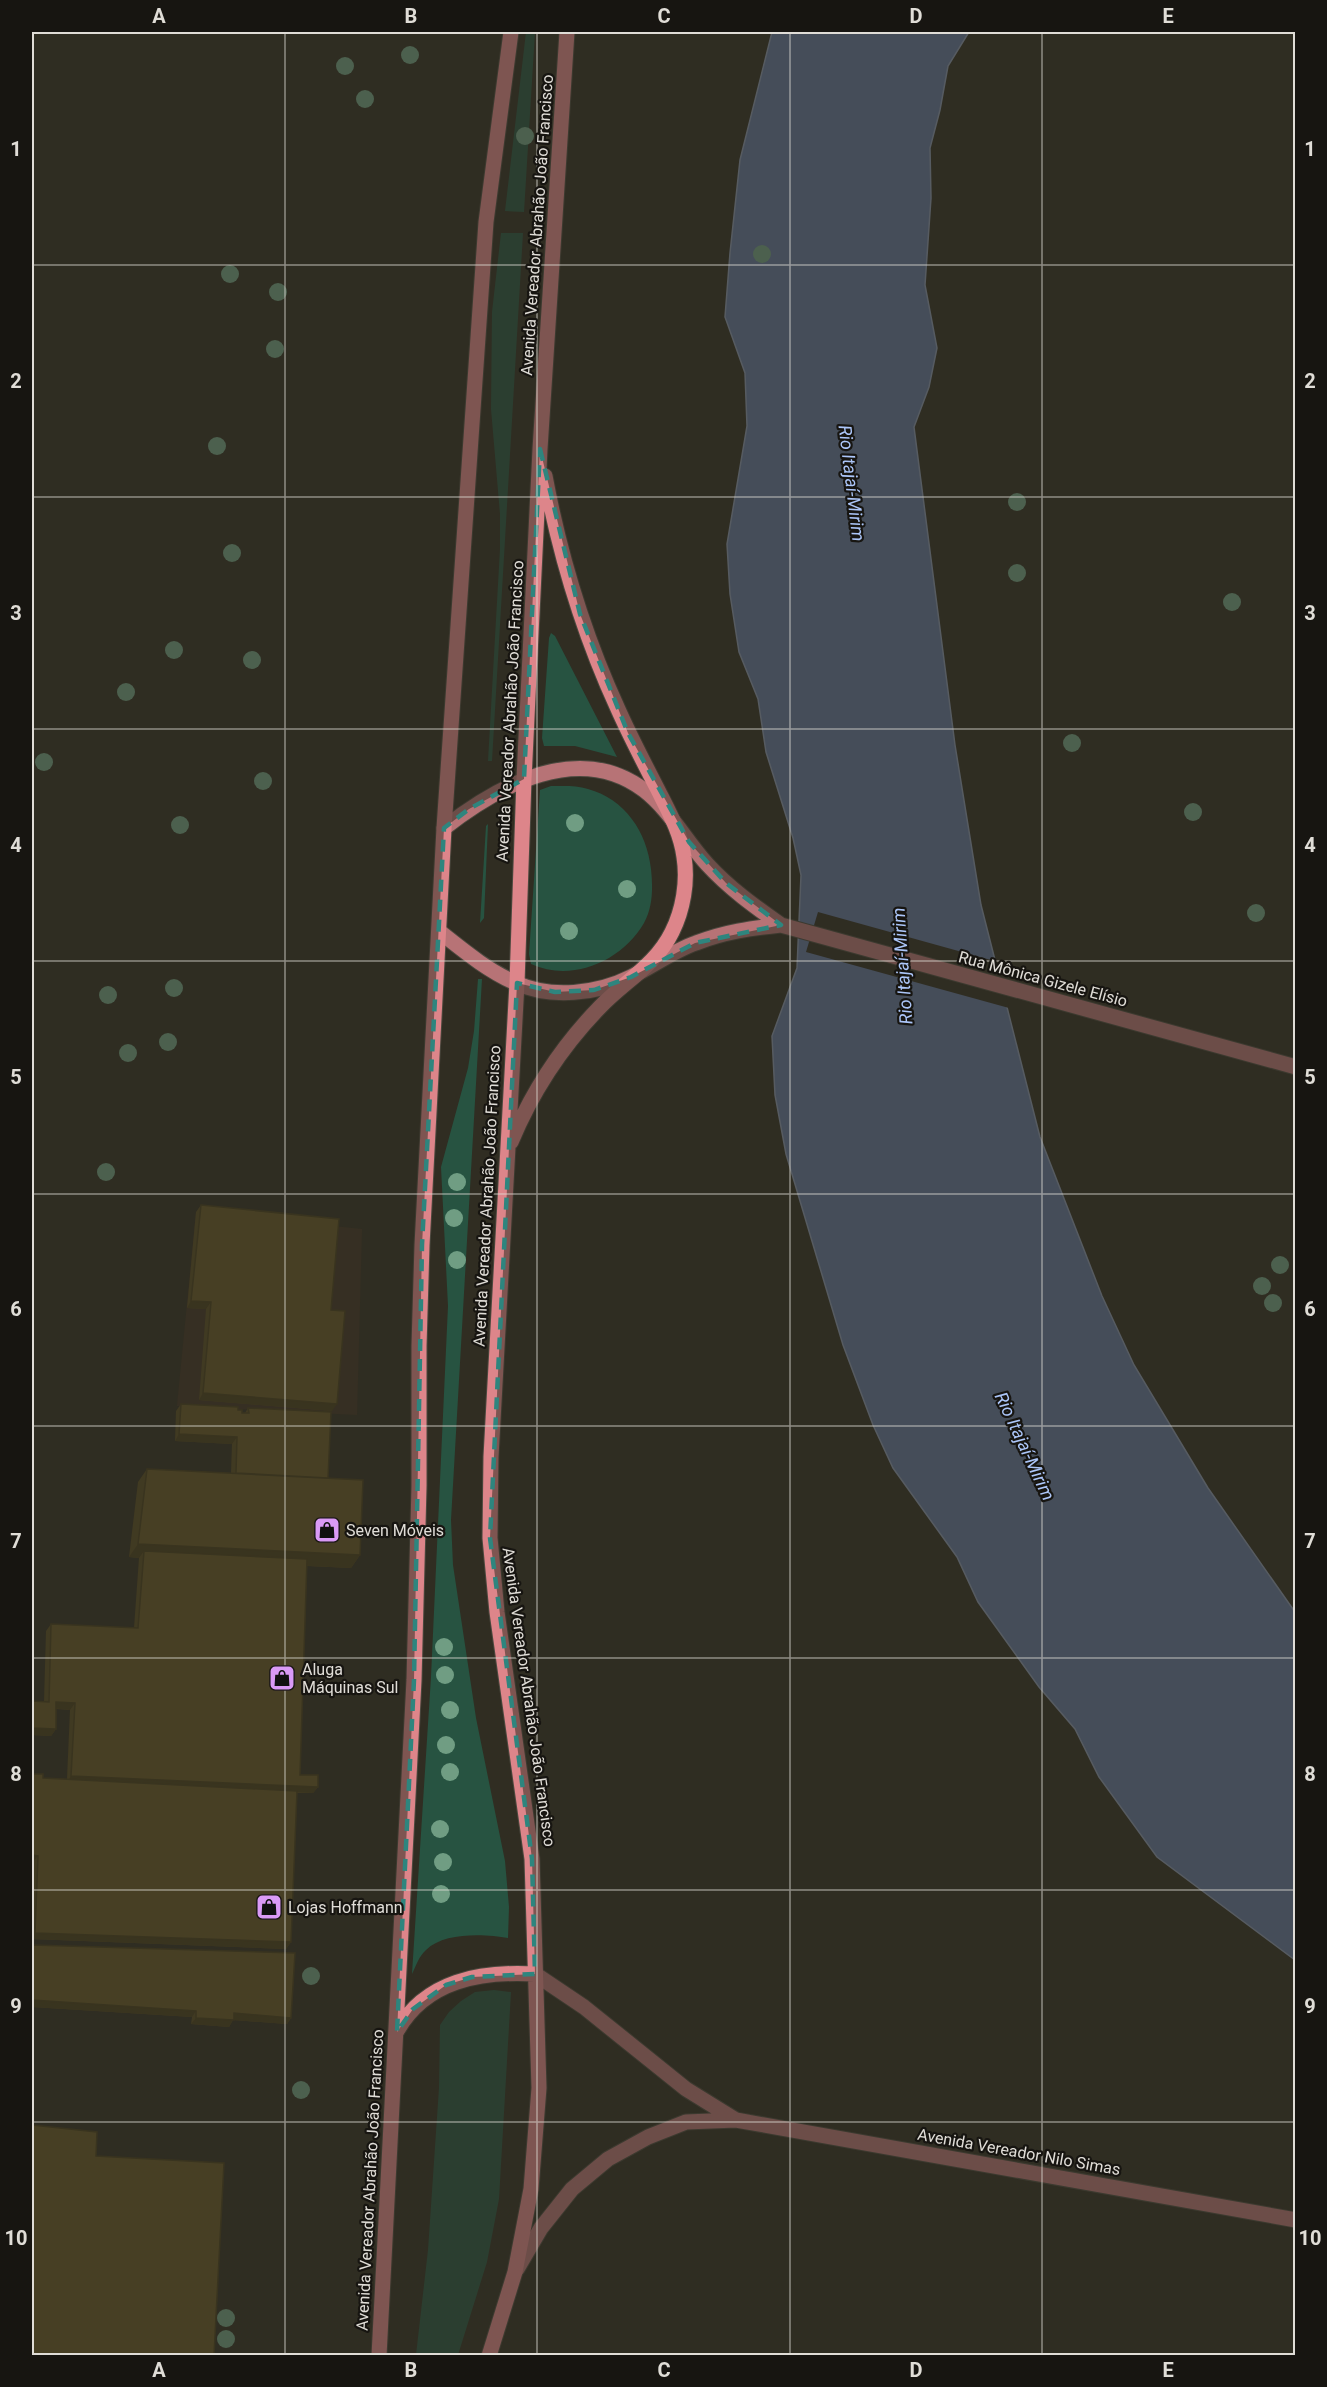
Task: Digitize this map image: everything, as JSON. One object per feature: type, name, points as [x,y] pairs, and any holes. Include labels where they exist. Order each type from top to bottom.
[{"type":"main road","name":"Avenida Vereador Abrahão João Francisco","points":[[379,2355],[414,1668],[419,1486],[418,1346],[444,828],[486,222],[511,32]]},
{"type":"main road","name":"Avenida Vereador Abrahão João Francisco","points":[[489,2355],[515,2272],[531,2189],[539,2088],[532,1859],[496,1612],[490,1538],[491,1457],[517,984],[524,779],[540,449],[567,32]]},
{"type":"main road","points":[[506,1155],[530,1101],[562,1050],[601,1006],[647,968],[672,933],[684,896],[686,876],[684,857],[673,820],[611,694],[580,614],[557,532],[540,449]]},
{"type":"main road","points":[[397,2032],[413,2009],[446,1985],[472,1977],[512,1973],[535,1974]]},
{"type":"street","name":"Rua Mônica Gizele Elísio","points":[[444,828],[468,809],[524,779],[565,768],[606,772],[626,779],[659,803],[706,863],[746,901],[781,925],[1296,1067]]},
{"type":"street","name":"Rua Mônica Gizele Elísio","points":[[440,932],[489,969],[517,984],[555,992],[594,990],[631,977],[670,954],[712,937],[746,929],[781,925]]},
{"type":"street","name":"Avenida Vereador Nilo Simas","points":[[535,1974],[584,2007],[686,2089],[735,2120]]},
{"type":"street","name":"Avenida Vereador Nilo Simas","points":[[515,2272],[541,2228],[572,2189],[608,2159],[648,2137],[686,2122],[735,2120],[1296,2220]]},
{"type":"highlighted area","points":[[540,449],[580,614],[628,733],[689,842],[726,883],[781,925],[695,943],[631,977],[594,990],[555,992],[517,983],[490,1538],[532,1859],[535,1974],[472,1977],[446,1985],[413,2009],[397,2032],[414,1680],[422,1245],[444,828],[469,809],[524,779]]},
{"type":"shaded area","points":[[196,1212],[362,1229],[357,1415],[177,1406]]},
{"type":"green space","points":[[526,32],[535,32],[524,212],[505,211]]},
{"type":"green space","points":[[501,233],[523,233],[492,761],[488,761],[500,549],[500,514],[491,409],[492,312]]},
{"type":"green space","points":[[551,633],[555,636],[617,757],[575,746],[544,746],[542,738]]},
{"type":"green space","points":[[551,786],[574,786],[588,789],[601,794],[623,809],[632,819],[645,842],[651,869],[651,904],[644,923],[635,936],[623,948],[595,965],[563,971],[531,964],[529,954],[540,790]]},
{"type":"green space","points":[[488,824],[484,918],[480,923],[486,826]]},
{"type":"green space","points":[[478,979],[482,979],[451,1520],[453,1565],[476,1718],[505,1861],[509,1907],[508,1938],[477,1935],[443,1940],[424,1952],[412,1974],[431,1677],[448,1306],[441,1167],[468,1068],[474,1031]]},
{"type":"green space","points":[[494,1990],[511,1992],[499,2199],[487,2262],[458,2355],[416,2355],[428,2250],[439,2088],[440,2025],[461,2001],[475,1992]]},
{"type":"water","name":"Rio Itajaí-Mirim","points":[[772,32],[969,32],[948,66],[930,148],[931,198],[925,285],[937,348],[929,387],[914,427],[955,745],[981,905],[1040,1137],[1102,1296],[1134,1365],[1208,1488],[1295,1612],[1295,1960],[1157,1857],[1099,1777],[1075,1729],[1039,1687],[978,1602],[957,1557],[893,1468],[873,1425],[843,1345],[786,1154],[775,1095],[772,1036],[797,968],[801,875],[793,838],[766,752],[758,699],[739,652],[730,594],[727,544],[747,426],[745,373],[725,317],[730,253],[740,160]]},
{"type":"pier","points":[[818,912],[998,962],[1009,1008],[806,952]]},
{"type":"building","points":[[201,1205],[339,1219],[331,1310],[345,1311],[337,1404],[203,1393],[211,1302],[191,1301]]},
{"type":"building","points":[[181,1404],[238,1407],[242,1413],[249,1413],[248,1408],[331,1412],[328,1478],[236,1473],[237,1437],[179,1434]]},
{"type":"building","points":[[147,1469],[363,1480],[360,1555],[138,1544]]},
{"type":"building","points":[[144,1551],[307,1559],[300,1775],[318,1775],[318,1787],[71,1776],[75,1703],[56,1702],[56,1729],[32,1728],[32,1701],[49,1702],[51,1624],[138,1628]]},
{"type":"building","points":[[32,1774],[43,1774],[43,1778],[297,1791],[291,1942],[35,1933],[38,1856],[32,1855]]},
{"type":"building","points":[[32,1945],[295,1953],[291,2018],[234,2013],[234,2020],[196,2018],[196,2011],[32,2000]]},
{"type":"building","points":[[32,2125],[97,2132],[96,2156],[224,2163],[214,2355],[32,2355]]},
{"type":"place","name":"Seven Móveis","points":[[327,1530]]},
{"type":"place","name":"Aluga Máquinas Sul","points":[[282,1678]]},
{"type":"place","name":"Lojas Hoffmann","points":[[269,1907]]}]
